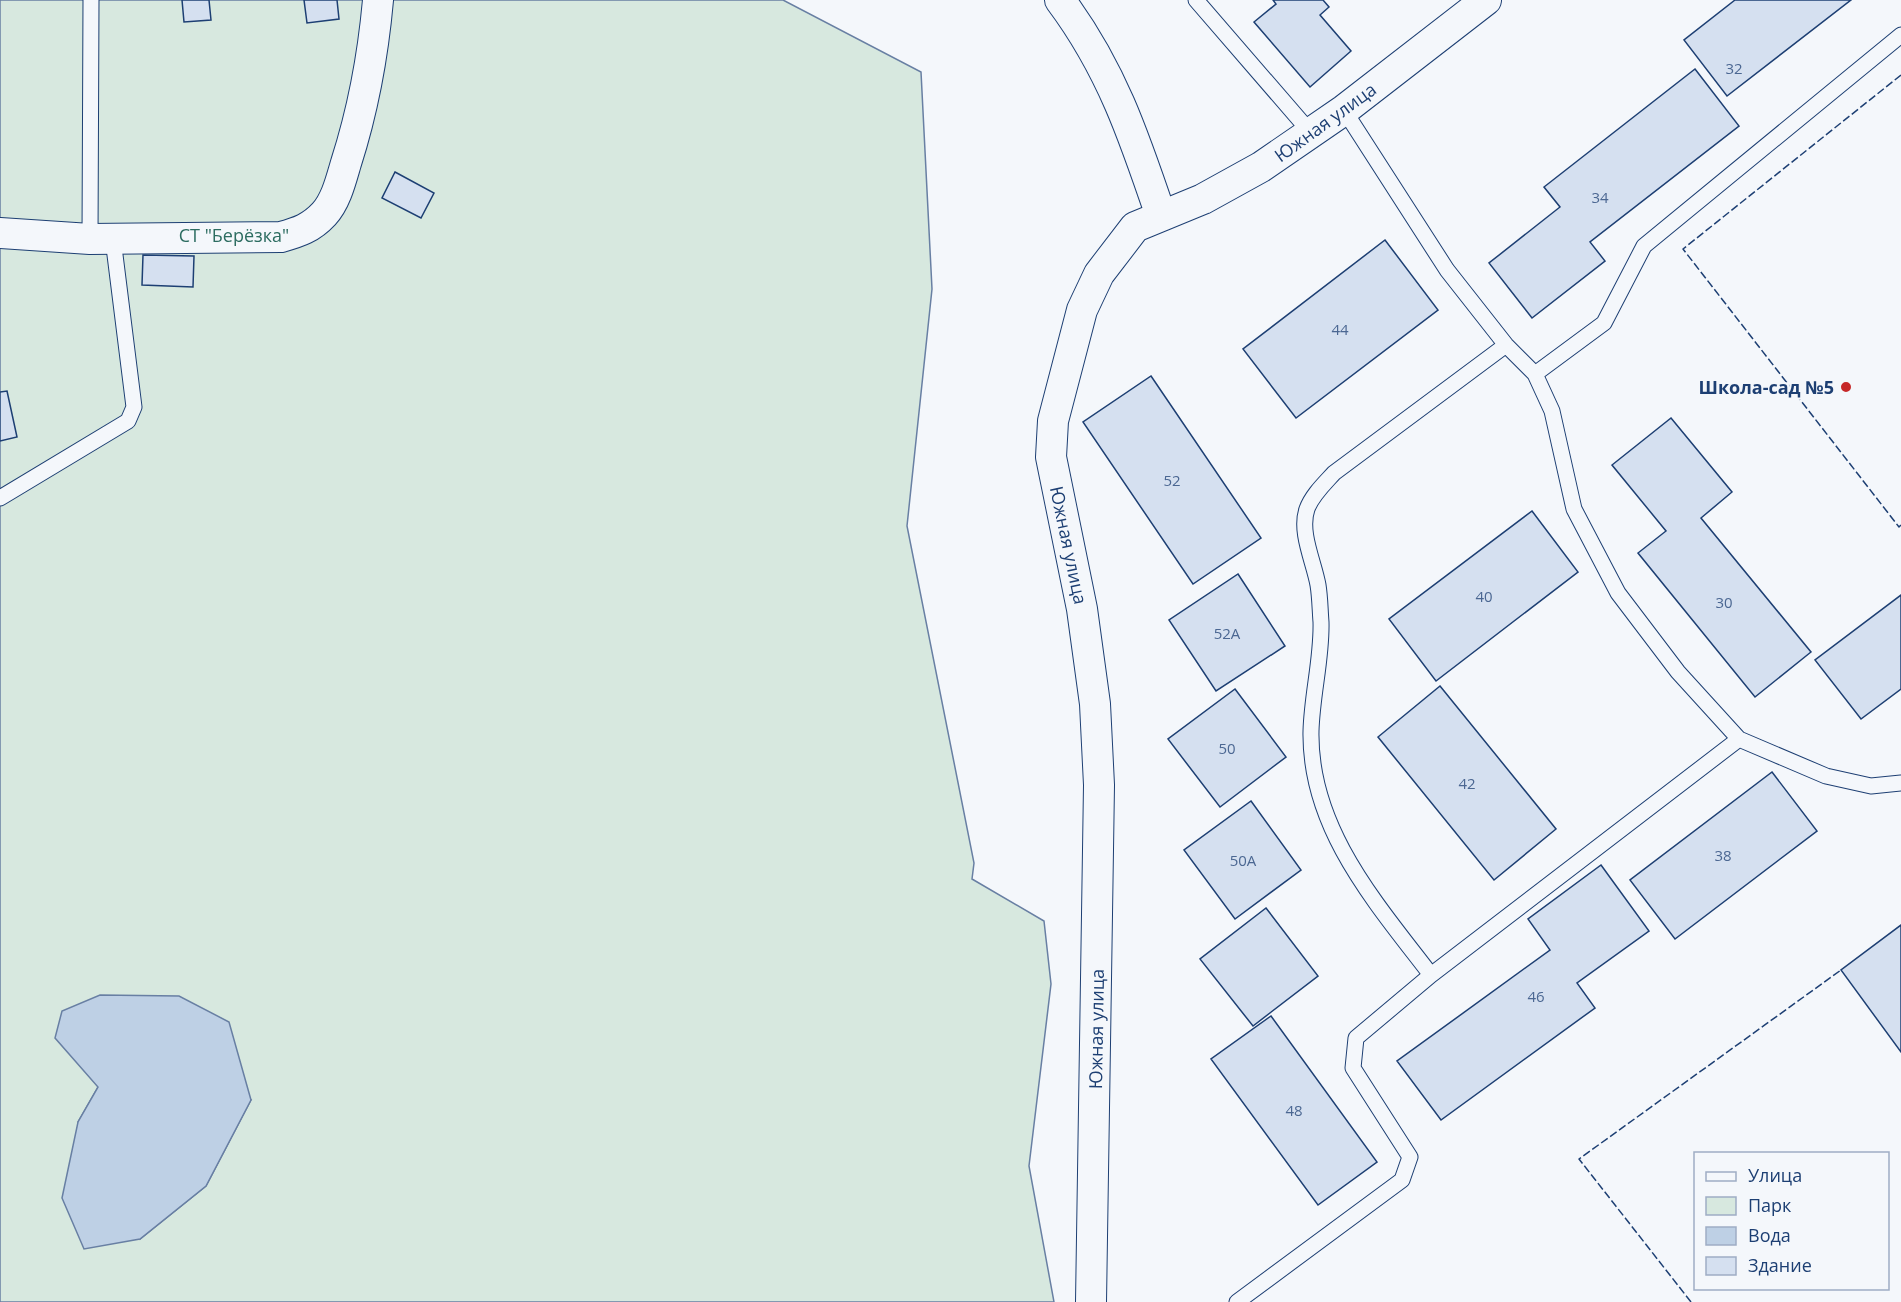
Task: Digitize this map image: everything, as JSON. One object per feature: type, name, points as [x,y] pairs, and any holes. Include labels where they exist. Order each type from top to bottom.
[{"type":"street","points":[[0,233],[102,239],[281,237],[309,229],[326,212],[338,189],[357,126],[373,51],[378,0]]},
{"type":"street","points":[[1060,0],[1083,30],[1127,116],[1161,216]]},
{"type":"street","name":"Южная улица","points":[[1091,1302],[1099,785],[1096,727],[1082,609],[1051,457],[1053,421],[1082,310],[1099,274],[1120,243],[1135,228],[1203,199],[1261,167],[1344,110],[1486,0]]},
{"type":"lane","points":[[0,498],[128,421],[134,407],[102,239],[91,0]]},
{"type":"lane","points":[[1196,0],[1311,133]]},
{"type":"lane","points":[[1535,374],[1604,323],[1644,246],[1901,35]]},
{"type":"lane","points":[[1344,110],[1447,270],[1506,345],[1535,374],[1552,411],[1574,509],[1618,593],[1678,672],[1739,739],[1826,776],[1871,786],[1901,783]]},
{"type":"lane","points":[[1431,975],[1366,890],[1339,846],[1318,792],[1311,732],[1321,624],[1318,586],[1305,528],[1307,509],[1318,491],[1334,473],[1506,345]]},
{"type":"lane","points":[[1237,1302],[1402,1180],[1410,1157],[1353,1068],[1356,1038],[1431,975],[1739,739]]},
{"type":"green space","name":"СТ \"Берёзка\"","points":[[0,0],[783,0],[921,72],[932,289],[907,526],[974,863],[972,879],[1044,921],[1051,984],[1029,1166],[1054,1302],[0,1302]],"holes":[[[98,1087],[251,1100],[206,1186],[140,1239],[78,1122]]]},
{"type":"water","points":[[100,995],[179,996],[229,1022],[251,1100],[206,1186],[140,1239],[84,1249],[62,1198],[78,1122],[98,1087],[55,1038],[62,1011]]},
{"type":"building","points":[[182,0],[209,0],[211,20],[184,22]]},
{"type":"building","points":[[304,0],[337,0],[339,19],[307,23]]},
{"type":"building","points":[[1273,0],[1323,0],[1329,7],[1320,15],[1351,51],[1310,87],[1254,22],[1276,4]]},
{"type":"building","points":[[1735,0],[1851,0],[1727,96],[1684,40]]},
{"type":"building","points":[[1695,69],[1739,126],[1590,242],[1605,261],[1532,318],[1489,263],[1560,207],[1544,187]]},
{"type":"building","points":[[395,172],[434,193],[421,218],[382,198]]},
{"type":"building","points":[[1385,240],[1438,310],[1296,418],[1243,349]]},
{"type":"building","points":[[143,255],[194,256],[193,287],[142,285]]},
{"type":"building","points":[[1151,376],[1261,538],[1193,584],[1083,422]]},
{"type":"building","points":[[7,391],[17,437],[0,441],[0,392]]},
{"type":"building","points":[[1671,418],[1732,492],[1701,518],[1811,652],[1755,697],[1638,553],[1666,531],[1612,465]]},
{"type":"building","points":[[1532,511],[1578,572],[1436,681],[1389,619]]},
{"type":"building","points":[[1238,574],[1285,646],[1216,691],[1169,620]]},
{"type":"building","points":[[1901,595],[1901,689],[1861,719],[1815,660]]},
{"type":"building","points":[[1440,686],[1556,829],[1494,880],[1378,737]]},
{"type":"building","points":[[1235,689],[1286,757],[1220,807],[1168,739]]},
{"type":"building","points":[[1772,772],[1817,831],[1675,939],[1630,880]]},
{"type":"building","points":[[1251,801],[1301,870],[1235,919],[1184,850]]},
{"type":"building","points":[[1601,865],[1649,931],[1577,983],[1595,1008],[1441,1120],[1397,1061],[1550,950],[1528,919]]},
{"type":"building","points":[[1266,908],[1318,976],[1253,1026],[1200,959]]},
{"type":"building","points":[[1901,925],[1901,1052],[1841,970]]},
{"type":"building","points":[[1271,1016],[1377,1162],[1318,1205],[1211,1059]]},
{"type":"fence","points":[[1901,75],[1683,249],[1899,527],[1901,525]]},
{"type":"fence","points":[[1691,1302],[1579,1159],[1841,970]]},
{"type":"place","name":"Школа-сад №5","points":[[1846,387]]}]
